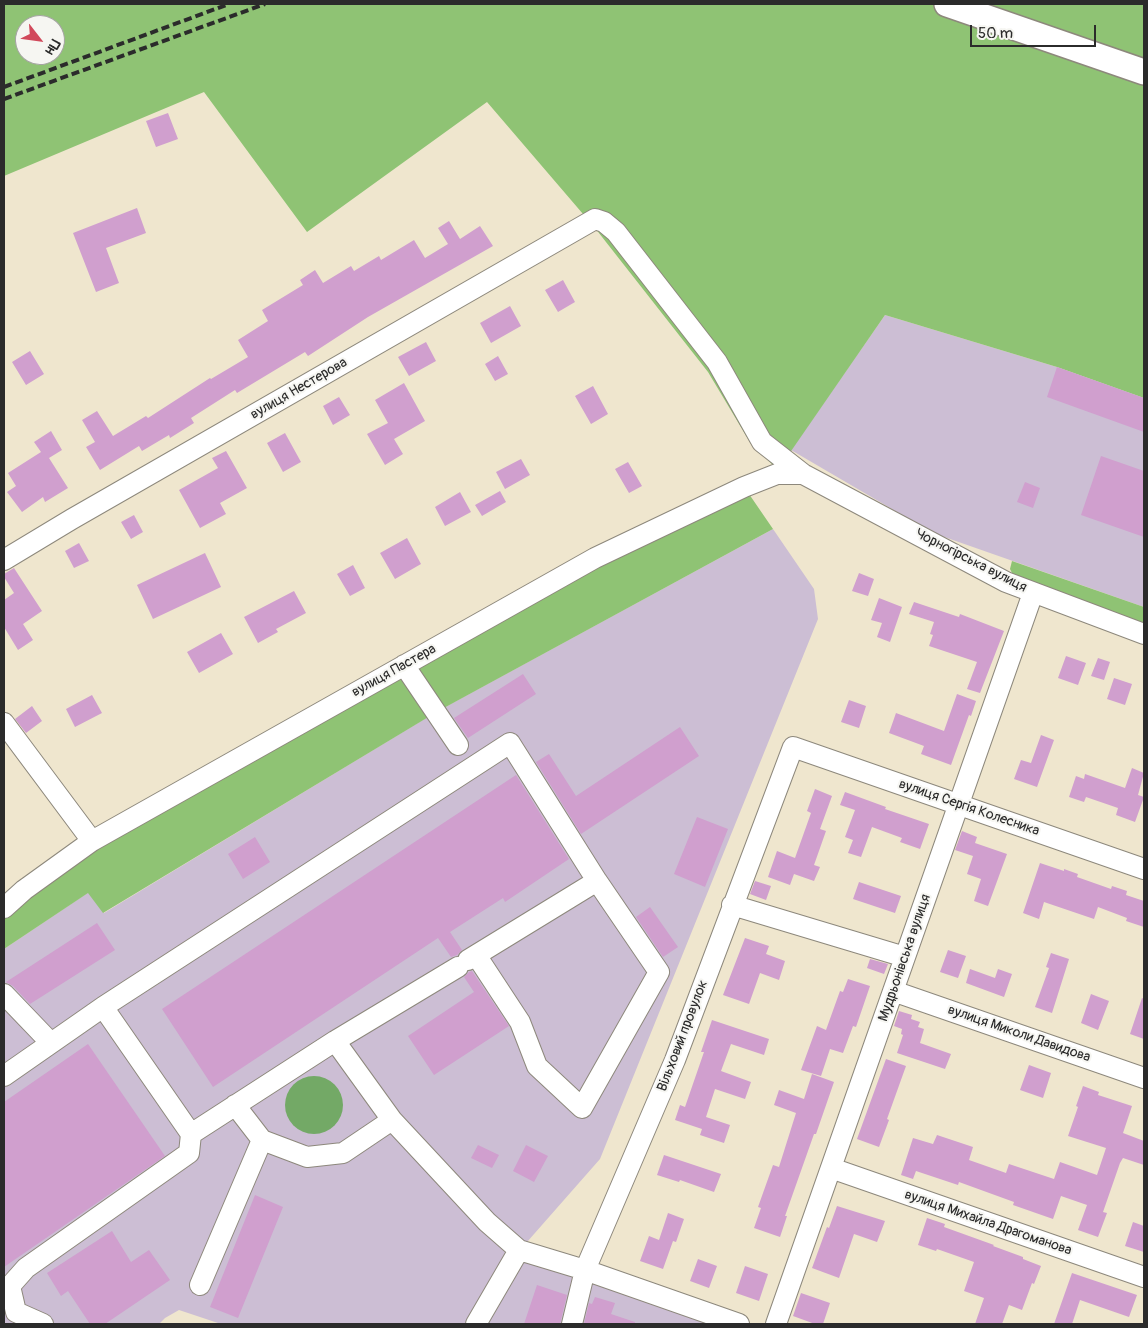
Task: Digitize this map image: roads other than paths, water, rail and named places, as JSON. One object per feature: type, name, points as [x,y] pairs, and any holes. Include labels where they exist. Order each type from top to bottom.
[{"type":"main road","points":[[947,4],[1144,72]]},
{"type":"street","name":"Чорногірська вулиця","points":[[595,219],[604,222],[616,232],[716,362],[762,442],[804,474],[997,577],[1144,634]]},
{"type":"street","name":"вулиця Нестерова","points":[[4,560],[72,519],[595,219]]},
{"type":"street","name":"вулиця Пастера","points":[[4,908],[24,890],[92,840],[604,554],[744,487],[777,474],[804,474]]},
{"type":"street","name":"Мудрьонівська вулиця","points":[[776,1324],[1034,592]]},
{"type":"street","points":[[404,665],[458,745]]},
{"type":"street","points":[[4,723],[92,840]]},
{"type":"street","points":[[4,1076],[103,1007],[510,743],[597,881],[659,972],[582,1108],[537,1066],[520,1022],[467,961]]},
{"type":"street","name":"вулиця Сергія Колесника","points":[[793,747],[1144,870]]},
{"type":"street","name":"Вільховий провулок","points":[[572,1324],[585,1270],[675,1060],[793,747]]},
{"type":"street","points":[[191,1134],[335,1041],[597,881]]},
{"type":"street","points":[[732,905],[905,957]]},
{"type":"street","name":"вулиця Миколи Давидова","points":[[894,990],[1144,1078]]},
{"type":"street","points":[[4,994],[51,1043]]},
{"type":"street","points":[[44,1324],[16,1312],[10,1286],[26,1268],[189,1153],[191,1134],[103,1007]]},
{"type":"street","points":[[335,1041],[392,1120],[487,1222],[520,1250],[585,1270],[739,1324]]},
{"type":"street","points":[[235,1105],[262,1140],[307,1157],[343,1154],[392,1120]]},
{"type":"street","points":[[200,1285],[262,1140]]},
{"type":"street","name":"вулиця Михайла Драгоманова","points":[[831,1168],[1144,1278]]},
{"type":"street","points":[[476,1324],[520,1250]]},
{"type":"railway","points":[[4,87],[229,4]]},
{"type":"railway","points":[[4,99],[265,4]]}]
